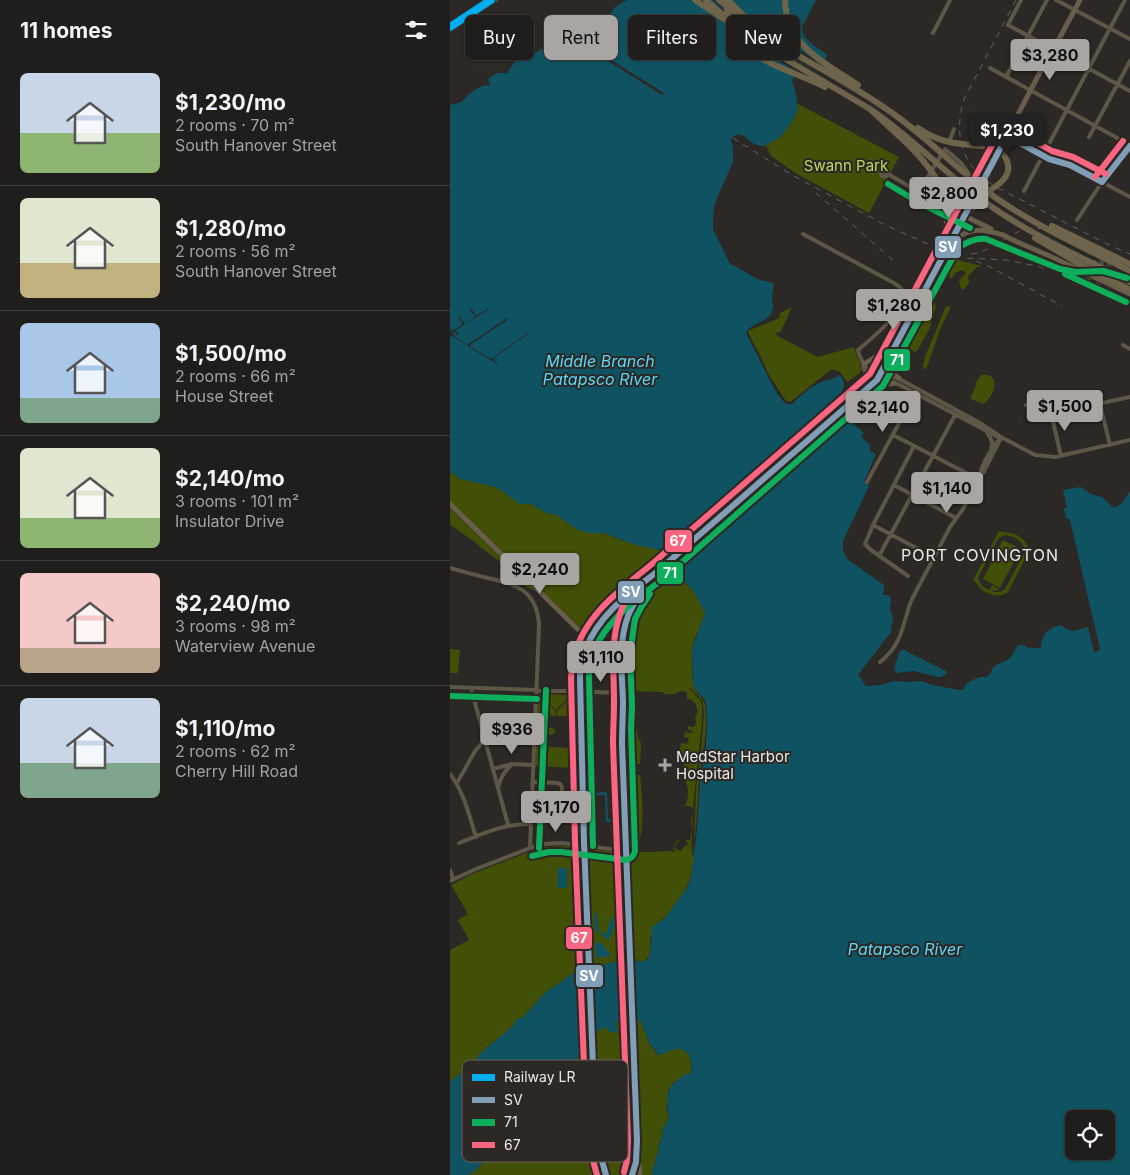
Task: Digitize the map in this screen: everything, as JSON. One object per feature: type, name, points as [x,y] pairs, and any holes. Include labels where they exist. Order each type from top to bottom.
[{"type":"highway","points":[[696,0],[726,20]]},
{"type":"highway","points":[[706,0],[726,16]]},
{"type":"highway","points":[[719,0],[738,15]]},
{"type":"highway","points":[[727,0],[728,15],[732,27],[751,52],[766,61],[854,99]]},
{"type":"highway","points":[[727,0],[744,15]]},
{"type":"highway","points":[[784,0],[789,24],[802,45],[864,89],[878,102]]},
{"type":"highway","points":[[800,56],[878,102],[900,118],[981,187],[1010,207],[1036,223],[1130,271]]},
{"type":"highway","points":[[787,60],[870,109],[901,132],[967,189],[1029,234],[1076,262],[1130,290]]},
{"type":"highway","points":[[870,109],[919,155],[935,176],[944,196],[947,212],[947,229],[928,286]]},
{"type":"highway","points":[[900,118],[942,141],[956,144],[991,146],[1002,152],[1007,160],[1007,173],[1001,182],[987,192],[966,216]]},
{"type":"highway","points":[[1010,207],[1130,264]]},
{"type":"highway","points":[[1014,222],[1130,282]]},
{"type":"main road","points":[[593,1060],[580,692],[581,662],[589,640],[610,611],[878,378],[1080,0]]},
{"type":"main road","points":[[966,216],[1015,241],[1130,294]]},
{"type":"main road","points":[[950,245],[960,236],[976,228],[979,223]]},
{"type":"main road","points":[[972,230],[988,231],[1003,235]]},
{"type":"main road","points":[[1052,257],[1070,262],[1084,263]]},
{"type":"main road","points":[[1120,287],[1130,294]]},
{"type":"main road","points":[[864,364],[889,348],[904,330]]},
{"type":"main road","points":[[865,391],[897,381],[889,370],[888,362]]},
{"type":"main road","points":[[450,504],[589,640],[600,649],[621,654]]},
{"type":"main road","points":[[640,1175],[626,851],[621,654],[623,632],[630,610],[658,571]]},
{"type":"main road","points":[[632,1175],[636,1162],[637,1140]]},
{"type":"main road","points":[[593,1175],[594,1162]]},
{"type":"main road","points":[[602,1162],[606,1175]]},
{"type":"street","points":[[450,31],[496,0]]},
{"type":"street","points":[[933,33],[950,0]]},
{"type":"street","points":[[1021,0],[1008,25],[1130,91]]},
{"type":"street","points":[[1006,77],[1047,0]]},
{"type":"street","points":[[1056,0],[1130,39]]},
{"type":"street","points":[[1024,191],[1125,0]]},
{"type":"street","points":[[1089,137],[1130,61]]},
{"type":"street","points":[[990,68],[1130,145],[1102,182],[1077,220]]},
{"type":"street","points":[[919,191],[954,130]]},
{"type":"street","points":[[1007,136],[1054,161],[1070,165],[1130,197]]},
{"type":"street","points":[[945,148],[961,163],[977,184],[1010,207]]},
{"type":"street","points":[[888,174],[966,216]]},
{"type":"street","points":[[803,234],[898,286],[903,291],[898,310],[890,322],[858,350],[866,373],[918,388],[1035,455],[1061,456],[1130,440]]},
{"type":"street","points":[[1123,345],[1130,349]]},
{"type":"street","points":[[897,381],[916,394],[987,432],[1001,437]]},
{"type":"street","points":[[868,482],[918,388]]},
{"type":"street","points":[[1026,405],[1036,410],[1061,413],[1130,397]]},
{"type":"street","points":[[1100,404],[1110,445]]},
{"type":"street","points":[[1051,413],[1061,456]]},
{"type":"street","points":[[879,556],[955,415]]},
{"type":"street","points":[[984,463],[992,444],[992,440],[987,432]]},
{"type":"street","points":[[893,435],[979,477]]},
{"type":"street","points":[[979,477],[984,463],[1001,437]]},
{"type":"street","points":[[880,662],[896,645],[910,604],[956,518],[987,466],[1001,437]]},
{"type":"street","points":[[908,576],[865,544],[873,524],[914,446]]},
{"type":"street","points":[[894,485],[956,518]]},
{"type":"street","points":[[873,524],[922,551]]},
{"type":"street","points":[[450,568],[512,584],[521,589],[530,597],[539,618],[530,848]]},
{"type":"street","points":[[450,687],[622,693]]},
{"type":"street","points":[[471,688],[508,826]]},
{"type":"street","points":[[480,722],[535,724]]},
{"type":"street","points":[[457,783],[475,750],[482,743],[486,743]]},
{"type":"street","points":[[493,769],[512,764],[534,765]]},
{"type":"street","points":[[498,789],[504,772],[512,764]]},
{"type":"street","points":[[450,774],[457,783],[476,837]]},
{"type":"street","points":[[532,811],[556,812],[562,807],[562,787],[560,784],[533,782]]},
{"type":"street","points":[[459,843],[508,826],[531,824]]},
{"type":"street","points":[[450,870],[452,880],[542,844],[555,843],[626,851]]},
{"type":"green space","name":"Swann Park","points":[[796,103],[899,157],[869,213],[797,174],[771,156],[766,145],[780,137],[792,122],[797,111]]},
{"type":"green space","points":[[949,258],[982,266],[977,267],[968,276],[969,283],[963,290],[959,281],[966,273],[963,270],[957,272],[951,279],[944,269]]},
{"type":"green space","points":[[933,289],[936,307],[930,328],[915,352],[902,344]]},
{"type":"green space","points":[[946,306],[951,307],[941,327],[926,369],[924,369],[925,357]]},
{"type":"green space","points":[[792,307],[780,333],[777,332],[776,335],[818,357],[854,347],[860,362],[861,372],[847,382],[840,372],[832,369],[790,402],[786,401],[769,375],[748,331],[779,318],[780,313]]},
{"type":"green space","points":[[981,375],[988,375],[994,381],[993,391],[983,404],[971,399],[975,384]]},
{"type":"green space","points":[[450,472],[461,479],[496,487],[520,503],[531,504],[549,514],[558,516],[578,530],[590,533],[604,533],[624,541],[671,553],[675,556],[686,583],[694,592],[705,613],[692,649],[693,684],[702,698],[706,715],[694,843],[696,789],[704,712],[702,700],[689,688],[701,701],[702,708],[693,809],[690,806],[685,806],[688,790],[682,773],[685,773],[684,763],[679,762],[681,743],[687,744],[689,738],[684,737],[685,732],[693,732],[687,726],[694,727],[696,722],[695,716],[698,712],[696,705],[692,700],[687,699],[687,693],[684,691],[677,692],[676,694],[664,694],[663,692],[628,691],[624,682],[625,636],[631,616],[649,585],[644,580],[633,588],[601,616],[592,629],[585,632],[450,502]]},
{"type":"green space","points":[[450,508],[535,591],[506,573],[506,566],[450,525]]},
{"type":"green space","points":[[999,531],[1017,535],[1026,543],[1029,549],[1027,555],[1008,592],[998,596],[991,595],[981,589],[973,580]],"holes":[[[1004,535],[1021,542],[1025,552],[1005,589],[1000,592],[993,592],[991,591],[1000,590],[992,585],[990,590],[986,588],[978,578],[998,539]]]},
{"type":"green space","points":[[1003,540],[1021,549],[1000,588],[983,579]]},
{"type":"green space","points":[[450,649],[460,650],[458,673],[450,673]]},
{"type":"green space","points":[[539,694],[556,711],[556,716],[548,715],[547,718],[544,715],[542,723],[537,722]]},
{"type":"green space","points":[[541,694],[571,695],[556,710]]},
{"type":"green space","points":[[572,695],[576,697],[578,773],[573,768],[535,766],[536,746],[570,748],[570,740],[568,739],[569,716],[557,716],[557,711]]},
{"type":"green space","points":[[627,698],[627,731],[628,698],[633,701],[633,715],[641,743],[640,764],[636,764],[635,768],[630,768],[628,735],[627,761],[626,730]]},
{"type":"green space","points":[[537,726],[555,729],[553,735],[544,737],[546,742],[544,744],[536,744]]},
{"type":"green space","points":[[635,771],[637,775],[640,775],[642,819],[639,845],[632,847],[630,772]]},
{"type":"green space","points":[[693,813],[691,855],[694,845],[692,870],[688,885],[671,911],[655,925],[650,940],[651,953],[648,958],[642,962],[633,960],[617,961],[581,968],[546,992],[523,1017],[516,1020],[513,1026],[482,1052],[475,1060],[462,1060],[462,1072],[450,1082],[450,950],[469,940],[458,920],[468,914],[451,885],[472,874],[545,847],[564,846],[624,853],[676,852],[673,849],[677,840],[680,840],[674,848],[681,851],[689,843],[686,840],[690,840]]},
{"type":"green space","points":[[622,1020],[625,1022],[641,1021],[649,1043],[658,1055],[673,1049],[680,1049],[687,1053],[691,1060],[691,1073],[674,1082],[668,1091],[666,1107],[669,1118],[658,1145],[659,1152],[652,1175],[468,1175],[483,1162],[628,1162],[628,1060],[594,1060],[594,1034],[603,1028],[607,1028],[609,1032],[614,1032],[617,1022]]},
{"type":"green space","points":[[579,1056],[583,1058],[582,1060],[576,1060]]},
{"type":"water","name":"Patapsco River","points":[[627,0],[816,0],[802,27],[808,40],[827,55],[823,65],[817,71],[799,71],[793,78],[797,110],[791,124],[780,137],[761,146],[738,134],[731,139],[733,162],[714,207],[713,229],[730,264],[757,279],[773,283],[772,312],[766,319],[753,326],[746,333],[776,392],[784,402],[793,404],[812,387],[839,375],[844,382],[843,390],[838,399],[797,443],[805,453],[809,452],[848,419],[864,433],[861,437],[870,445],[870,451],[876,454],[864,482],[869,486],[843,541],[843,550],[847,559],[884,585],[883,595],[888,595],[891,599],[890,610],[893,617],[891,632],[858,675],[866,686],[894,681],[921,681],[963,690],[967,683],[972,680],[988,676],[995,666],[1009,659],[1017,647],[1024,645],[1028,648],[1041,648],[1046,632],[1060,625],[1073,631],[1088,627],[1094,652],[1099,651],[1070,520],[1066,518],[1064,509],[1067,507],[1063,490],[1081,487],[1091,494],[1102,497],[1114,508],[1121,504],[1130,491],[1130,1175],[652,1175],[656,1156],[659,1152],[658,1147],[662,1139],[662,1130],[669,1118],[668,1093],[673,1084],[684,1075],[691,1073],[692,1064],[689,1055],[683,1050],[673,1050],[659,1055],[649,1043],[641,1021],[627,1022],[622,1020],[617,1022],[616,1028],[618,1030],[616,1033],[609,1032],[607,1028],[596,1032],[594,1034],[594,1060],[582,1060],[579,1056],[576,1060],[475,1060],[482,1052],[513,1026],[516,1020],[523,1017],[546,992],[581,968],[617,961],[633,960],[642,962],[648,959],[652,927],[664,919],[687,888],[691,878],[700,783],[706,745],[706,706],[705,700],[693,684],[692,649],[705,613],[694,592],[686,583],[675,556],[666,551],[636,545],[604,533],[590,533],[578,530],[554,514],[546,513],[531,504],[520,504],[496,487],[461,479],[450,472],[450,105],[462,102],[479,87],[490,85],[488,79],[497,73],[506,74],[516,60],[534,60],[534,54],[544,48],[544,60],[618,60],[618,15],[609,15],[615,7]]},
{"type":"water","points":[[902,649],[947,673],[938,677],[914,671],[896,673],[894,669]]},
{"type":"water","points":[[587,771],[589,794],[607,792],[608,818],[615,819],[620,815],[621,811],[621,822],[606,822],[605,795],[588,795]]},
{"type":"water","points":[[558,868],[567,868],[567,888],[558,888]]},
{"type":"water","points":[[595,912],[597,914],[599,931],[605,935],[611,917],[613,917],[613,929],[608,940],[595,930]]},
{"type":"water","points":[[600,942],[610,956],[596,958],[595,944]]},
{"type":"water","name":"Patapsco River","points":[[462,1072],[462,1162],[483,1162],[474,1172],[468,1175],[450,1175],[450,1082]]},
{"type":"pier","points":[[692,0],[711,0],[725,11],[713,0],[731,0],[747,15],[726,15],[726,24],[716,17],[716,15],[713,15]]},
{"type":"pier","points":[[783,0],[786,0],[788,15],[785,15],[784,12]]},
{"type":"pier","points":[[800,38],[807,47],[827,62],[825,67],[819,73],[798,60],[800,60],[800,50],[825,65],[805,50],[800,44]]},
{"type":"pier","points":[[606,60],[611,60],[664,93],[662,95]]},
{"type":"pier","points":[[760,60],[768,60],[800,73],[777,60],[797,60],[819,73],[800,74],[798,76]]},
{"type":"pier","points":[[471,308],[476,316],[489,309],[456,330],[458,336],[455,331],[453,333],[455,337],[467,345],[507,318],[507,320],[471,344],[471,347],[491,359],[529,333],[494,358],[497,364],[450,335],[452,332],[450,327],[453,331],[463,324],[458,316],[465,324],[475,317]]},
{"type":"pier","points":[[800,442],[805,450],[675,562],[670,556]]},
{"type":"pier","points":[[593,963],[597,1060],[589,1060],[586,965]]},
{"type":"tunnel","points":[[1092,263],[1113,264]]},
{"type":"tunnel","points":[[1120,280],[1123,276],[1130,274]]},
{"type":"railway","points":[[1016,0],[964,99],[960,126],[960,138],[963,149],[975,170],[996,187],[1130,254]]},
{"type":"railway","points":[[733,138],[792,175],[887,226],[953,255],[965,258],[1007,260],[1075,274],[1130,300]]},
{"type":"railway","points":[[816,193],[893,260]]},
{"type":"railway","points":[[971,254],[987,249],[1020,231],[1028,229],[1044,228],[1076,237]]},
{"type":"railway","points":[[976,261],[1062,306]]},
{"type":"rail line","name":"LR","points":[[450,27],[491,0]]},
{"type":"transit line","name":"67","points":[[1011,128],[1052,151],[1073,157],[1106,174]]},
{"type":"transit line","name":"67","points":[[584,1060],[571,678],[572,661],[578,643],[594,617],[615,594],[870,374],[999,132]]},
{"type":"transit line","name":"SV","points":[[1007,136],[1049,159],[1070,165],[1102,182]]},
{"type":"transit line","name":"SV","points":[[593,1060],[580,679],[582,660],[591,637],[616,606],[877,380],[1007,136]]},
{"type":"transit line","name":"67","points":[[1095,177],[1123,141]]},
{"type":"transit line","name":"SV","points":[[1102,182],[1130,146]]},
{"type":"transit line","name":"71","points":[[888,184],[920,203],[970,228]]},
{"type":"transit line","name":"71","points":[[593,846],[589,673],[594,650],[601,637],[630,605],[664,578],[883,386],[958,248],[971,241],[986,239],[1060,269],[1076,272],[1103,271],[1127,278]]},
{"type":"transit line","name":"71","points":[[1065,274],[1126,302]]},
{"type":"transit line","name":"67","points":[[625,1060],[613,744],[613,658],[620,614],[636,583]]},
{"type":"transit line","name":"SV","points":[[632,1175],[636,1162],[637,1140],[622,744],[621,658],[628,616],[643,588]]},
{"type":"transit line","name":"71","points":[[532,856],[549,852],[561,852],[626,860],[634,854],[630,654],[635,619],[650,594]]},
{"type":"transit line","name":"71","points":[[539,848],[546,690]]},
{"type":"transit line","name":"71","points":[[450,696],[537,699]]},
{"type":"transit line","name":"67","points":[[593,1162],[597,1175]]},
{"type":"transit line","name":"SV","points":[[602,1162],[606,1175]]},
{"type":"transit line","name":"67","points":[[624,1172],[626,1162]]},
{"type":"place","name":"MedStar Harbor Hospital","points":[[665,765]]},
{"type":"district","name":"PORT COVINGTON","points":[[980,555]]},
{"type":"water label","name":"Middle Branch Patapsco River","points":[[600,370]]}]
